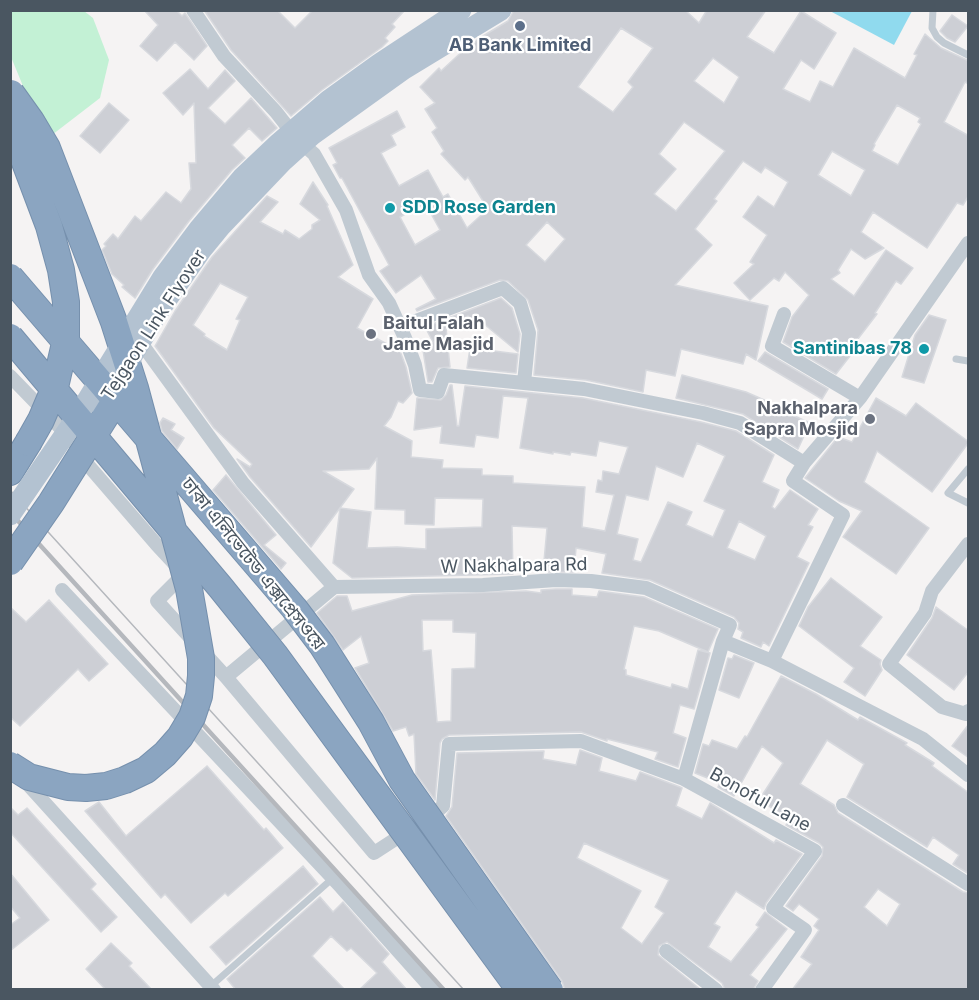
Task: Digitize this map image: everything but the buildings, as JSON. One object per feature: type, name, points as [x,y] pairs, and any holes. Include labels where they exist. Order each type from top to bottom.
[{"type":"highway","points":[[10,472],[41,420],[55,387],[66,339],[66,302],[61,270],[49,226],[20,148],[11,93]]},
{"type":"highway","points":[[10,765],[29,777],[68,787],[106,786],[125,780],[146,770],[180,737],[192,717],[199,696],[201,676],[198,636],[189,589],[135,388],[114,322],[46,147],[11,93]]},
{"type":"highway","name":"ঢাকা এলিভেটেড এক্সপ্রেসওয়ে","points":[[10,277],[294,608],[322,645],[371,722],[402,780],[550,990]]},
{"type":"highway","points":[[10,337],[221,588],[274,655],[520,990]]},
{"type":"highway","points":[[10,562],[95,435],[115,401],[139,350]]},
{"type":"main road","name":"Tejgaon Link Flyover","points":[[10,515],[77,417],[163,277],[242,178],[329,100],[378,64],[461,10]]},
{"type":"main road","name":"Tejgaon Link Flyover","points":[[10,541],[54,483],[139,350],[158,312],[202,249],[282,162],[312,135],[404,69],[501,10]]},
{"type":"street","points":[[195,11],[224,56],[285,122],[297,139],[315,154],[346,210],[369,275],[389,303],[400,327],[415,365],[420,390],[438,392],[444,375],[584,389],[703,413],[740,423],[804,463]]},
{"type":"street","points":[[72,440],[173,276],[225,213],[297,139]]},
{"type":"street","points":[[772,661],[843,515],[793,481],[804,463],[860,398],[969,243]]},
{"type":"street","points":[[400,327],[503,288],[520,303],[529,333],[524,383]]},
{"type":"street","points":[[784,314],[772,346],[860,398]]},
{"type":"street","points":[[139,350],[243,483],[334,587],[226,677]]},
{"type":"street","points":[[10,376],[72,440],[88,465],[184,574],[157,601],[226,677],[374,853],[444,806],[449,744],[581,741],[684,779]]},
{"type":"street","points":[[969,544],[932,591],[925,613],[889,664],[942,707],[966,714],[969,711]]},
{"type":"street","name":"W Nakhalpara Rd","points":[[334,587],[483,585],[556,580],[591,581],[646,588],[730,625],[723,641]]},
{"type":"street","points":[[62,590],[333,879],[433,990]]},
{"type":"street","points":[[723,641],[772,661],[923,739],[969,775]]},
{"type":"street","name":"Bonoful Lane","points":[[723,641],[684,779],[815,850],[773,908],[804,930],[762,990]]},
{"type":"street","points":[[10,765],[213,988]]},
{"type":"street","points":[[843,805],[969,884]]},
{"type":"street","points":[[666,951],[716,990]]},
{"type":"lane","points":[[933,10],[932,28],[937,37],[944,44],[969,55]]},
{"type":"lane","points":[[956,359],[969,361]]},
{"type":"lane","points":[[969,469],[948,494],[969,503]]},
{"type":"lane","points":[[213,988],[333,879]]},
{"type":"green space","points":[[10,11],[84,11],[93,18],[109,60],[100,98],[48,138],[30,103],[11,57]]},
{"type":"water","points":[[912,10],[894,45],[830,11]]},
{"type":"tram line","points":[[10,490],[464,990]]},
{"type":"railway","points":[[10,512],[444,990]]},
{"type":"place","name":"AB Bank Limited","points":[[520,26]]},
{"type":"place","name":"SDD Rose Garden","points":[[390,208]]},
{"type":"place","name":"Baitul Falah Jame Masjid","points":[[371,334]]},
{"type":"place","name":"Santinibas 78","points":[[924,349]]},
{"type":"place","name":"Nakhalpara Sapra Mosjid","points":[[870,419]]}]
